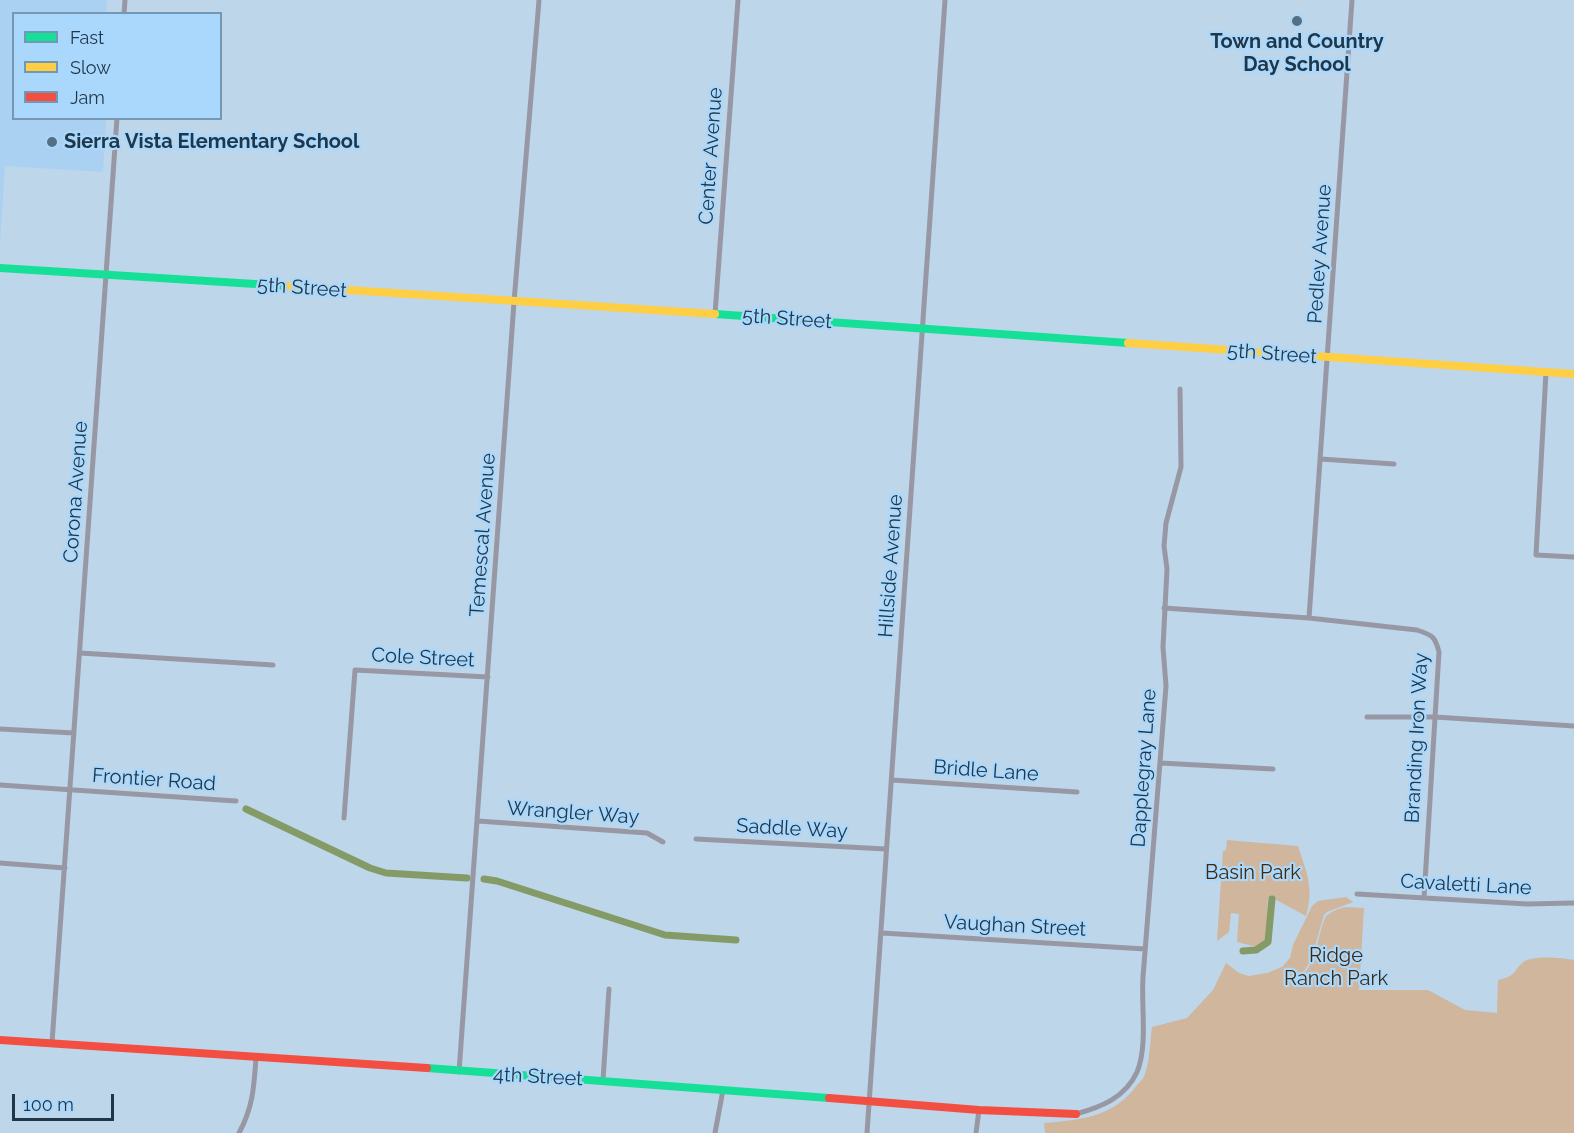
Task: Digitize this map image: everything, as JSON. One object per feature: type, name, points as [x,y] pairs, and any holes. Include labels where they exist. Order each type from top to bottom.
[{"type":"street","name":"Temescal Avenue","points":[[459,1072],[514,302],[539,0]]},
{"type":"street","name":"Center Avenue","points":[[715,314],[738,0]]},
{"type":"street","name":"Hillside Avenue","points":[[867,1133],[945,0]]},
{"type":"street","name":"Pedley Avenue","points":[[1309,618],[1352,0]]},
{"type":"street","name":"Corona Avenue","points":[[52,1043],[117,120]]},
{"type":"street","name":"5th Street","points":[[0,268],[715,314],[1574,374]]},
{"type":"street","points":[[1546,372],[1536,555],[1574,557]]},
{"type":"street","name":"Dapplegray Lane","points":[[1076,1114],[1104,1106],[1123,1092],[1137,1072],[1142,1047],[1145,949],[1166,686],[1164,608],[1167,569],[1164,546],[1166,523],[1181,467],[1180,389]]},
{"type":"street","points":[[1321,459],[1394,464]]},
{"type":"street","name":"Branding Iron Way","points":[[1164,608],[1309,618],[1417,630],[1431,635],[1439,652],[1424,898]]},
{"type":"street","points":[[80,653],[273,665]]},
{"type":"street","name":"Cole Street","points":[[344,818],[355,670],[488,676]]},
{"type":"street","points":[[1367,717],[1435,717],[1574,726]]},
{"type":"street","points":[[0,729],[74,733]]},
{"type":"street","points":[[1160,763],[1273,769]]},
{"type":"street","name":"Bridle Lane","points":[[892,780],[1077,792]]},
{"type":"street","name":"Frontier Road","points":[[0,785],[236,801]]},
{"type":"street","name":"Wrangler Way","points":[[478,821],[646,833],[663,842]]},
{"type":"street","name":"Saddle Way","points":[[696,839],[886,849]]},
{"type":"street","points":[[0,863],[65,868]]},
{"type":"street","name":"Cavaletti Lane","points":[[1357,894],[1527,904],[1574,903]]},
{"type":"street","name":"Vaughan Street","points":[[882,933],[1145,949]]},
{"type":"street","points":[[603,1080],[609,989]]},
{"type":"street","name":"4th Street","points":[[0,1040],[603,1080],[979,1110],[1076,1114]]},
{"type":"street","points":[[239,1133],[249,1115],[253,1099],[256,1058]]},
{"type":"street","points":[[715,1133],[723,1090]]},
{"type":"street","points":[[976,1133],[979,1110]]},
{"type":"shaded area","name":"Sierra Vista Elementary School","points":[[0,0],[107,0],[106,12],[12,12],[12,120],[106,120],[103,172],[5,166],[0,245]]},
{"type":"green space","name":"Basin Park","points":[[1227,840],[1298,846],[1307,873],[1309,897],[1306,916],[1271,897],[1268,899],[1266,939],[1257,947],[1237,942],[1239,914],[1231,913],[1229,932],[1217,941],[1223,851],[1226,850]]},
{"type":"green space","name":"Ridge Ranch Park","points":[[1346,897],[1353,902],[1324,915],[1311,960],[1305,970],[1291,981],[1300,977],[1307,970],[1315,953],[1326,916],[1344,907],[1364,908],[1359,990],[1428,990],[1465,1010],[1497,1013],[1498,980],[1512,974],[1525,961],[1543,958],[1574,960],[1574,1133],[1045,1133],[1044,1123],[1096,1115],[1118,1104],[1142,1080],[1147,1069],[1152,1027],[1187,1018],[1213,990],[1226,963],[1239,973],[1249,976],[1267,973],[1282,967],[1290,958],[1293,945],[1312,906],[1318,901]]},
{"type":"waterway","points":[[246,809],[370,868],[386,873],[467,878]]},
{"type":"waterway","points":[[484,879],[497,881],[665,935],[736,940]]},
{"type":"waterway","points":[[1243,951],[1256,950],[1268,942],[1272,899]]},
{"type":"traffic: fast","points":[[0,268],[287,286]]},
{"type":"traffic: fast","points":[[715,314],[1128,343]]},
{"type":"traffic: fast","points":[[427,1068],[829,1098]]},
{"type":"traffic: slow","points":[[287,286],[715,314]]},
{"type":"traffic: slow","points":[[1128,343],[1574,374]]},
{"type":"traffic: jam","points":[[0,1040],[427,1068]]},
{"type":"traffic: jam","points":[[829,1098],[979,1110],[1076,1114]]},
{"type":"place","name":"Town and Country Day School","points":[[1297,21]]},
{"type":"place","name":"Sierra Vista Elementary School","points":[[52,142]]}]
